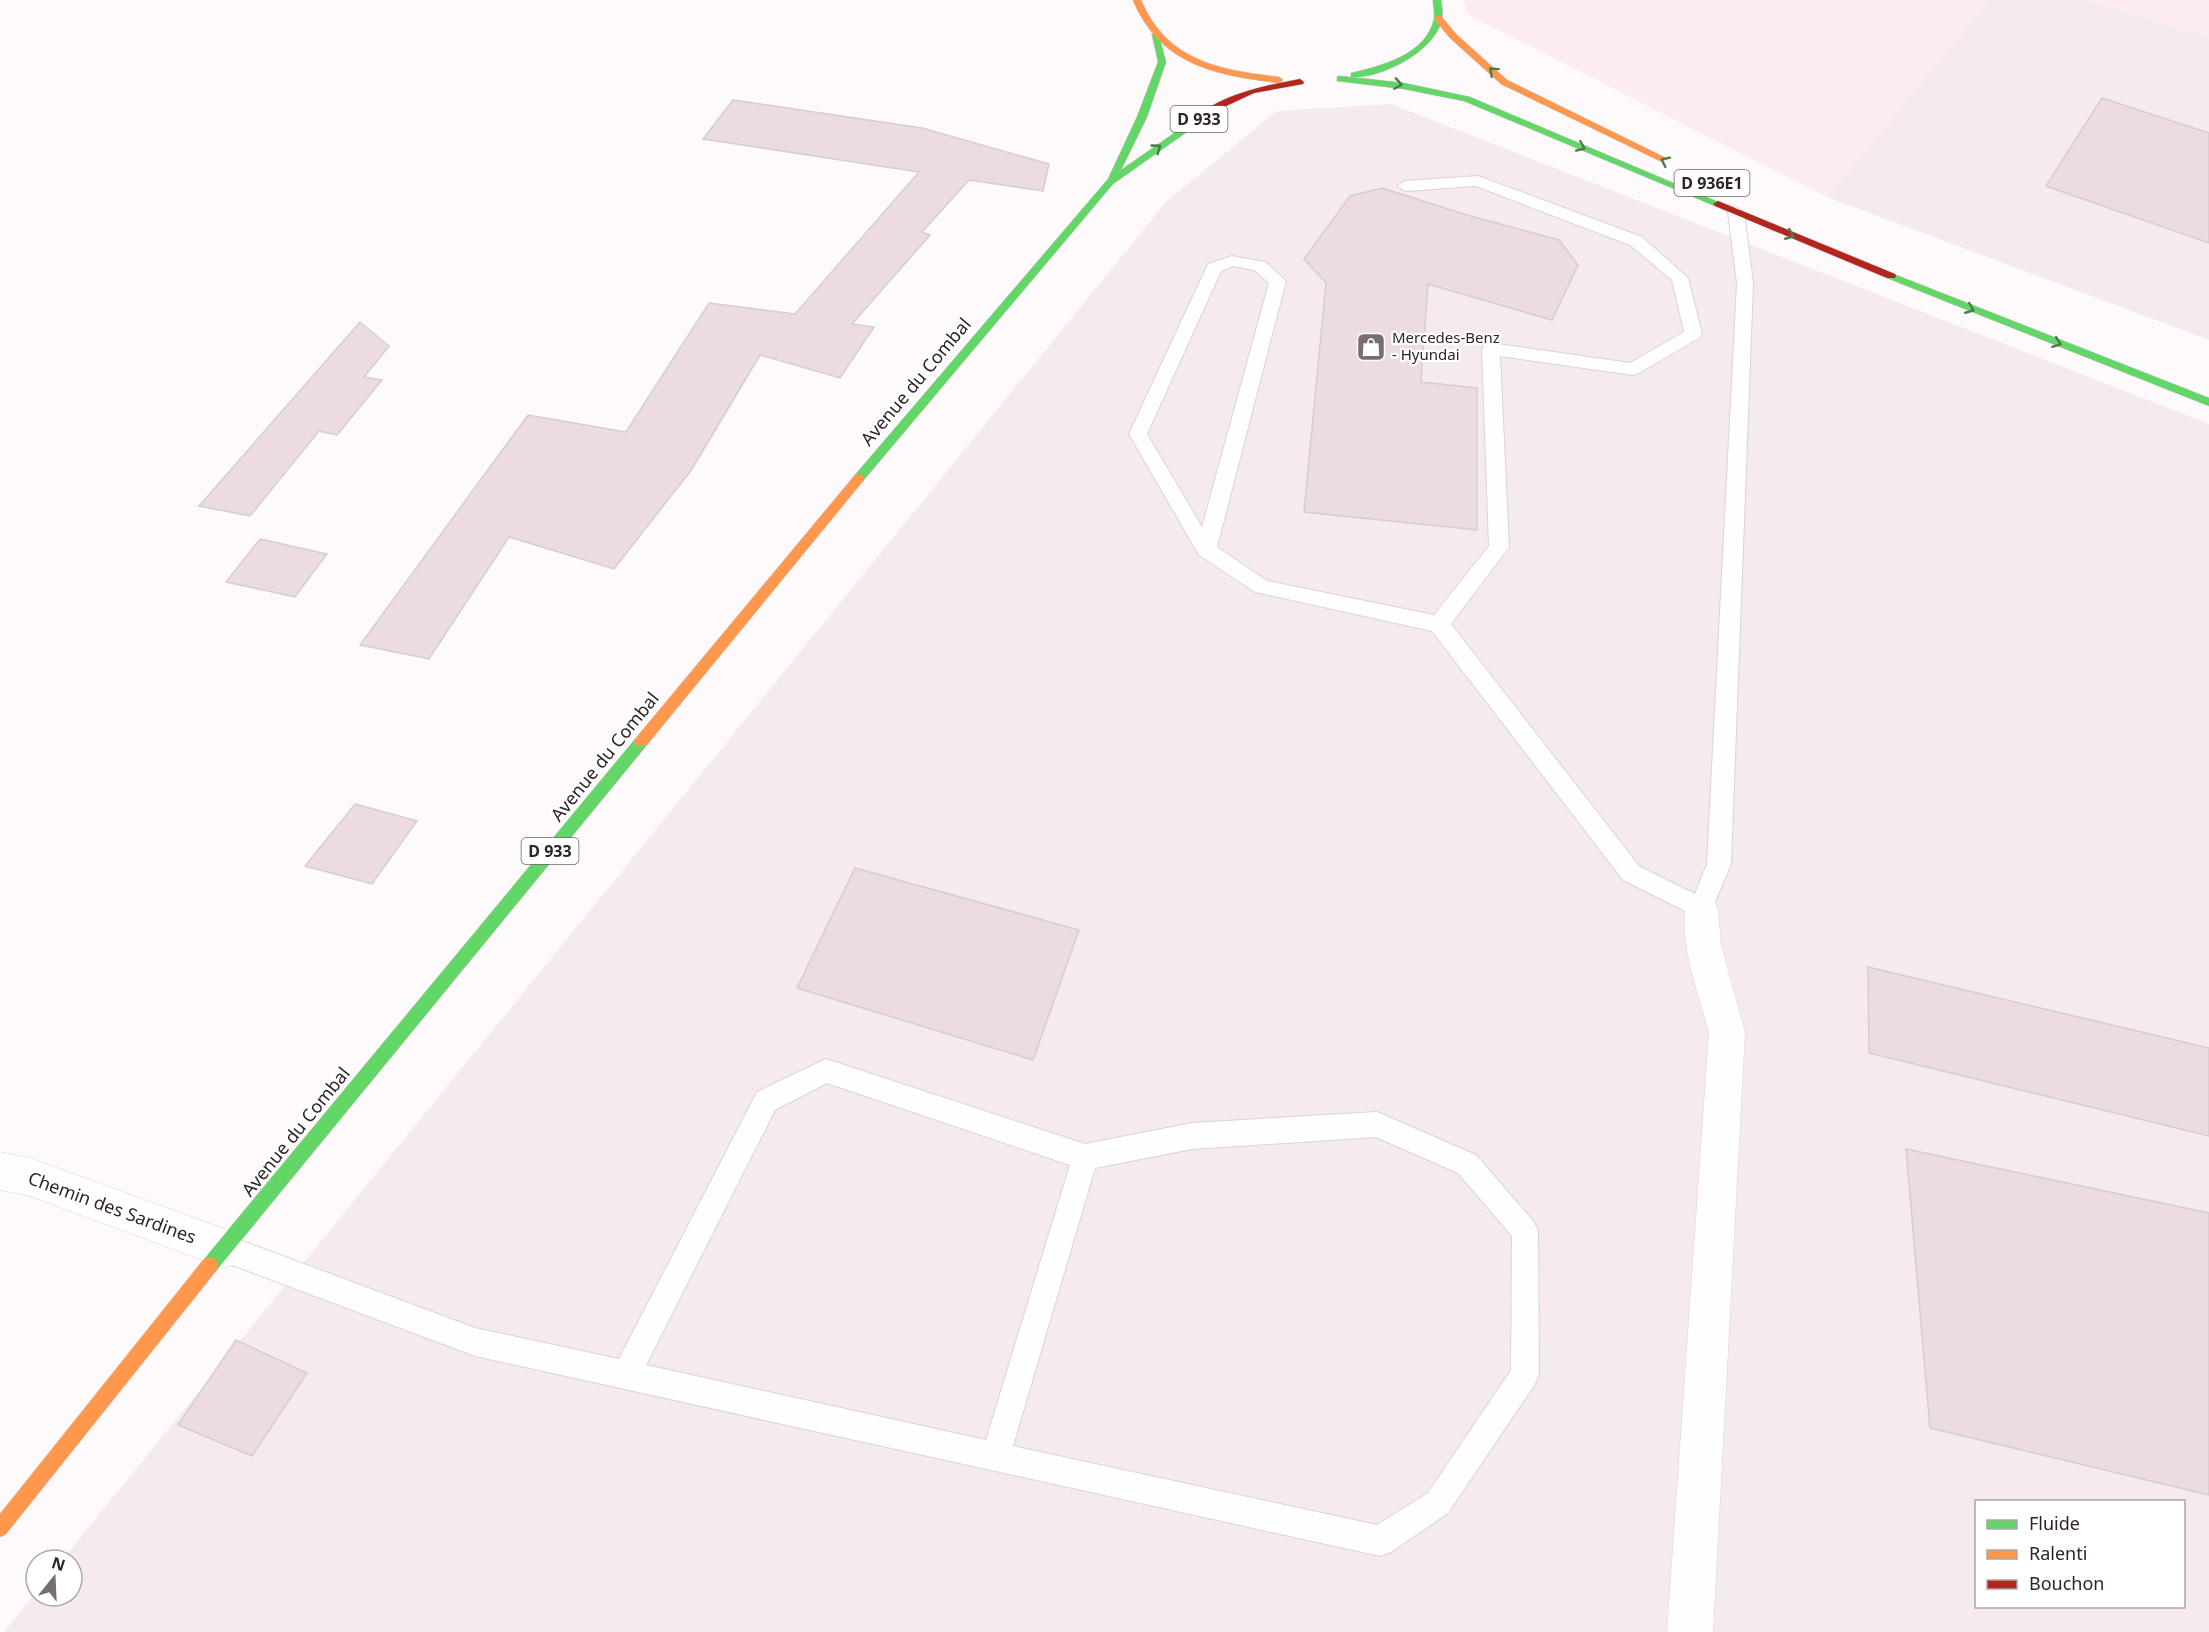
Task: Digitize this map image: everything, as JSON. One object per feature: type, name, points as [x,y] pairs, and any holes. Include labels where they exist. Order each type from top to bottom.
[{"type":"main road","points":[[1137,0],[1142,17],[1155,36]]},
{"type":"main road","points":[[1437,0],[1438,18]]},
{"type":"main road","name":"D 936E1","points":[[1680,168],[1504,82],[1453,36],[1438,18],[1428,38],[1407,56],[1377,70],[1335,79],[1426,88],[1467,99],[2014,327],[2209,402]]},
{"type":"main road","name":"D 933","points":[[1110,182],[1219,106],[1252,91],[1305,82],[1257,79],[1216,69],[1181,54],[1155,36]]},
{"type":"main road","name":"D 933","points":[[1110,182],[1142,117],[1162,62],[1155,36]]},
{"type":"main road","name":"Avenue du Combal","points":[[0,1528],[224,1248],[853,484],[1110,182]]},
{"type":"street","points":[[1689,1632],[1727,1032],[1704,945],[1701,909]]},
{"type":"street","name":"Chemin des Sardines","points":[[0,1171],[30,1177],[224,1248]]},
{"type":"lane","points":[[1405,186],[1478,181],[1636,241],[1680,278],[1693,334],[1633,369],[1491,349],[1499,547],[1439,624]]},
{"type":"lane","points":[[1206,550],[1278,282],[1259,266],[1232,261],[1214,268],[1138,434],[1206,550],[1262,587],[1439,624],[1630,873],[1701,909],[1719,864],[1745,283],[1736,212]]},
{"type":"lane","points":[[224,1248],[475,1342],[1380,1541],[1438,1503],[1525,1374],[1525,1231],[1467,1164],[1377,1124],[1192,1136],[1084,1157],[826,1071],[766,1101],[626,1375]]},
{"type":"lane","points":[[995,1457],[1084,1157]]},
{"type":"shaded area","points":[[1463,0],[1990,0],[1827,197],[1469,15]]},
{"type":"shaded area","points":[[1990,0],[2085,0],[2209,38],[2209,340],[1827,197]]},
{"type":"shaded area","points":[[2085,0],[2209,0],[2209,38]]},
{"type":"shaded area","points":[[1391,104],[2209,424],[2209,1632],[4,1632],[24,1607],[84,1608],[84,1548],[72,1548],[1166,202],[1277,111]]},
{"type":"building","points":[[2102,98],[2209,133],[2209,243],[2046,186]]},
{"type":"building","points":[[733,100],[922,128],[1049,164],[1043,191],[969,180],[922,232],[930,235],[852,324],[874,327],[840,378],[760,355],[692,469],[614,569],[509,537],[429,659],[360,645],[528,415],[626,432],[709,303],[795,314],[919,172],[703,139]]},
{"type":"building","points":[[1382,188],[1467,215],[1559,240],[1578,265],[1552,320],[1428,284],[1421,382],[1477,388],[1477,530],[1304,512],[1326,283],[1304,259],[1350,196]]},
{"type":"building","points":[[360,322],[389,346],[364,377],[382,380],[337,435],[319,431],[250,516],[199,506]]},
{"type":"building","points":[[260,539],[327,554],[295,597],[226,582]]},
{"type":"building","points":[[355,804],[417,821],[372,884],[305,866]]},
{"type":"building","points":[[855,868],[1079,930],[1033,1060],[797,988]]},
{"type":"building","points":[[1868,967],[2209,1048],[2209,1136],[1869,1053]]},
{"type":"building","points":[[1906,1149],[2209,1213],[2209,1495],[1930,1428]]},
{"type":"building","points":[[236,1340],[307,1373],[252,1456],[178,1425]]},
{"type":"traffic: fast","points":[[1354,75],[1392,64],[1416,51],[1426,42],[1438,19],[1437,0]]},
{"type":"traffic: fast","points":[[1112,179],[1142,117],[1162,62],[1155,36]]},
{"type":"traffic: fast","points":[[1340,79],[1404,86],[1467,99],[1718,204]]},
{"type":"traffic: fast","points":[[859,478],[1110,182],[1186,129]]},
{"type":"traffic: fast","points":[[1891,276],[2209,402]]},
{"type":"traffic: fast","points":[[210,1265],[641,742]]},
{"type":"traffic: slow","points":[[1137,0],[1145,20],[1158,37],[1194,61],[1236,74],[1279,80]]},
{"type":"traffic: slow","points":[[1438,18],[1453,36],[1504,82],[1663,159]]},
{"type":"traffic: slow","points":[[641,742],[859,478]]},
{"type":"traffic: slow","points":[[0,1528],[210,1265]]},
{"type":"traffic: jam","points":[[1186,129],[1219,106],[1252,91],[1300,82]]},
{"type":"traffic: jam","points":[[1718,204],[1891,276]]},
{"type":"place","name":"Mercedes-Benz - Hyundai","points":[[1371,347]]}]
